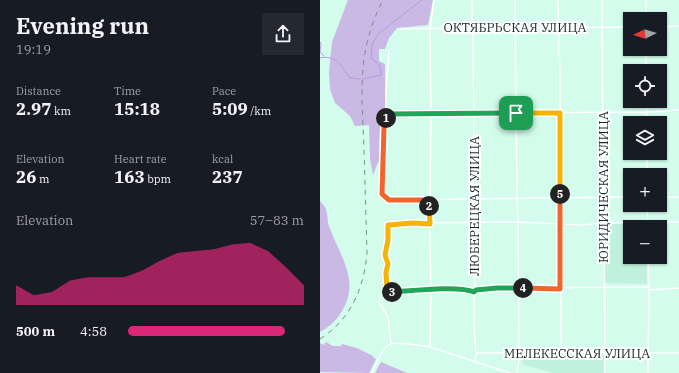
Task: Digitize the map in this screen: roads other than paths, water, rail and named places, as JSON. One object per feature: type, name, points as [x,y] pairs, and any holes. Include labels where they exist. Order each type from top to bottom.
[{"type":"street","points":[[430,347],[430,28],[434,0]]},
{"type":"street","name":"ЛЮБЕРЕЦКАЯ УЛИЦА","points":[[472,0],[475,362]]},
{"type":"street","points":[[515,0],[516,198],[518,222],[519,355],[517,373]]},
{"type":"street","points":[[558,0],[561,352]]},
{"type":"street","name":"ЮРИДИЧЕСКАЯ УЛИЦА","points":[[602,0],[605,373]]},
{"type":"street","points":[[646,0],[646,12]]},
{"type":"street","points":[[667,27],[679,26]]},
{"type":"street","name":"ОКТЯБРЬСКАЯ УЛИЦА","points":[[401,30],[430,28],[515,29],[623,27]]},
{"type":"street","points":[[389,50],[386,94],[388,114],[384,127],[381,192],[383,196],[389,200],[623,197]]},
{"type":"street","points":[[647,108],[647,116]]},
{"type":"street","points":[[388,114],[647,112],[679,110]]},
{"type":"street","points":[[667,197],[679,197]]},
{"type":"street","points":[[388,292],[386,272],[388,264],[385,255],[388,240],[388,225],[413,223],[518,222],[582,225],[623,223]]},
{"type":"street","points":[[667,222],[679,222]]},
{"type":"street","points":[[648,264],[648,373]]},
{"type":"street","points":[[391,344],[388,317],[379,302],[382,295],[388,292],[431,289],[463,289],[475,291],[518,288],[560,289],[576,287],[679,288]]},
{"type":"street","points":[[372,373],[384,351],[391,344],[430,347],[510,373]]},
{"type":"street","name":"МЕЛЕКЕССКАЯ УЛИЦА","points":[[476,355],[478,353],[517,353],[519,355],[522,353],[561,352],[679,353]]},
{"type":"waterway","points":[[363,79],[381,75],[380,66],[371,58],[372,45],[378,34],[422,0]]},
{"type":"waterway","points":[[320,42],[320,52],[324,56]]},
{"type":"waterway","points":[[320,58],[326,57],[338,62],[350,78],[361,79]]},
{"type":"railway","points":[[320,339],[331,331],[348,312],[354,302],[363,278],[367,253],[362,110],[363,73],[368,37],[374,19],[383,0]]}]
